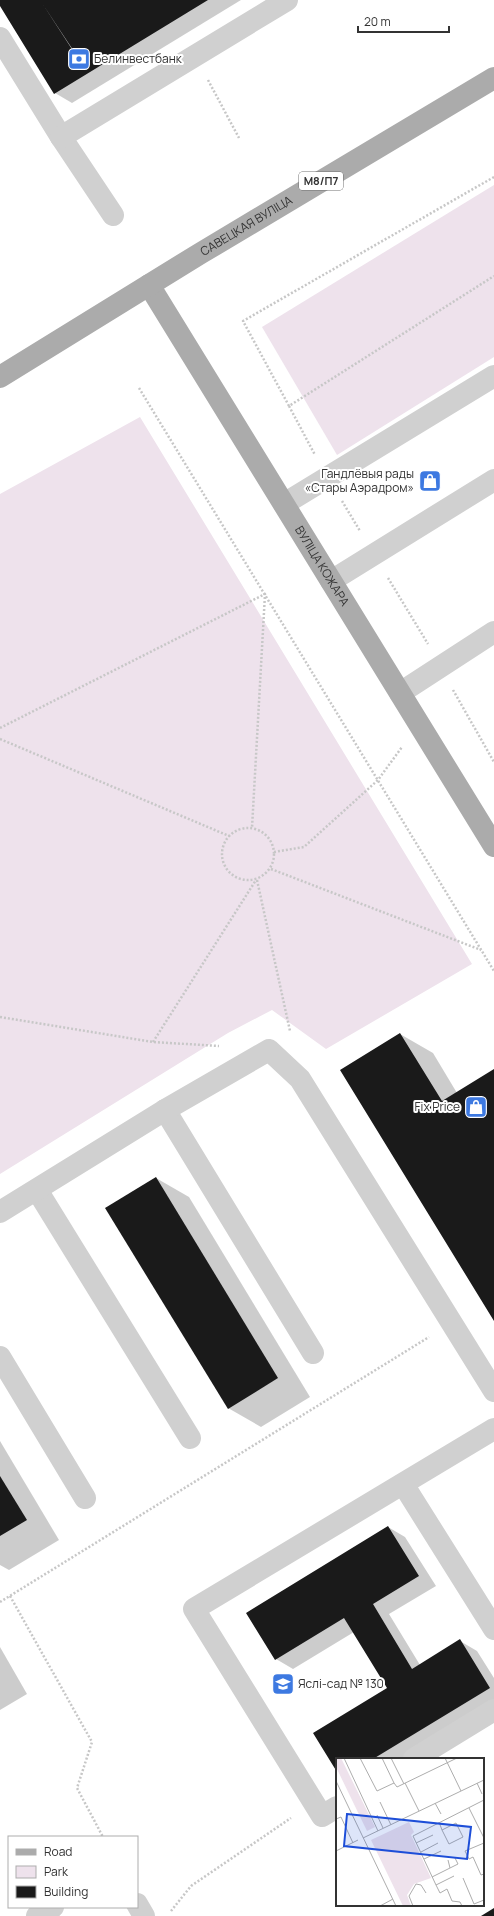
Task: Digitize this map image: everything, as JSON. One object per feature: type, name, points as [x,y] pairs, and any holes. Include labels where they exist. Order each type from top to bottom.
[{"type":"main road","name":"САВЕЦКАЯ ВУЛІЦА","points":[[0,377],[149,285],[494,78]]},
{"type":"main road","name":"ВУЛІЦА КОЖАРА","points":[[149,285],[494,846]]},
{"type":"lane","points":[[61,137],[287,0]]},
{"type":"lane","points":[[0,38],[61,137],[113,215]]},
{"type":"lane","points":[[284,504],[494,376]]},
{"type":"lane","points":[[331,581],[494,480]]},
{"type":"lane","points":[[400,692],[494,632]]},
{"type":"lane","points":[[0,1212],[164,1110],[269,1050],[300,1079],[494,1391]]},
{"type":"lane","points":[[164,1110],[313,1353]]},
{"type":"lane","points":[[37,1190],[190,1438]]},
{"type":"lane","points":[[0,1357],[85,1498]]},
{"type":"lane","points":[[336,1808],[322,1816],[194,1609],[494,1429]]},
{"type":"lane","points":[[403,1484],[494,1629]]},
{"type":"lane","points":[[416,1758],[494,1710]]},
{"type":"lane","points":[[138,1906],[144,1916]]},
{"type":"lane","points":[[37,1916],[51,1908]]},
{"type":"path","points":[[194,56],[239,138]]},
{"type":"path","points":[[328,477],[243,321],[494,177]]},
{"type":"path","points":[[289,406],[494,276]]},
{"type":"path","points":[[139,388],[494,970]]},
{"type":"path","points":[[0,728],[265,594]]},
{"type":"path","points":[[252,828],[265,594]]},
{"type":"path","points":[[451,686],[494,762]]},
{"type":"path","points":[[274,852],[304,847],[378,780],[419,725]]},
{"type":"path","points":[[0,739],[229,836]]},
{"type":"path","points":[[153,1042],[257,880],[270,869],[274,852],[267,836],[252,828],[239,830],[229,836],[222,852],[226,869],[240,880],[257,880]]},
{"type":"path","points":[[270,869],[482,950]]},
{"type":"path","points":[[257,880],[292,1041],[269,1050]]},
{"type":"path","points":[[0,1017],[153,1042],[222,1047]]},
{"type":"path","points":[[0,1602],[453,1323]]},
{"type":"path","points":[[10,1596],[92,1742],[77,1788],[102,1836]]},
{"type":"path","points":[[166,1916],[191,1886],[313,1802]]},
{"type":"green space","points":[[494,185],[494,357],[337,455],[262,327]]},
{"type":"green space","points":[[140,417],[472,964],[326,1049],[272,1010],[228,1033],[0,1174],[0,494]]},
{"type":"building","points":[[0,0],[208,0],[54,94],[0,6]],"holes":[[[42,3],[79,59],[84,57],[79,60]]]},
{"type":"building","points":[[400,1033],[442,1101],[494,1069],[494,1321],[340,1070]]},
{"type":"building","points":[[156,1177],[278,1378],[228,1409],[105,1208]]},
{"type":"building","points":[[0,1476],[27,1520],[0,1536]]},
{"type":"building","points":[[388,1526],[419,1576],[373,1604],[412,1669],[460,1639],[490,1688],[375,1758],[336,1758],[336,1770],[313,1733],[387,1688],[344,1618],[275,1660],[246,1613]]},
{"type":"building","points":[[494,1908],[494,1916],[481,1916]]},
{"type":"place","name":"Белинвестбанк","points":[[79,59]]},
{"type":"place","name":"Гандлёвыя рады «Стары Аэрадром»","points":[[430,481]]},
{"type":"place","name":"Fix Price","points":[[476,1107]]},
{"type":"place","name":"Яслі-сад № 130","points":[[283,1684]]}]
